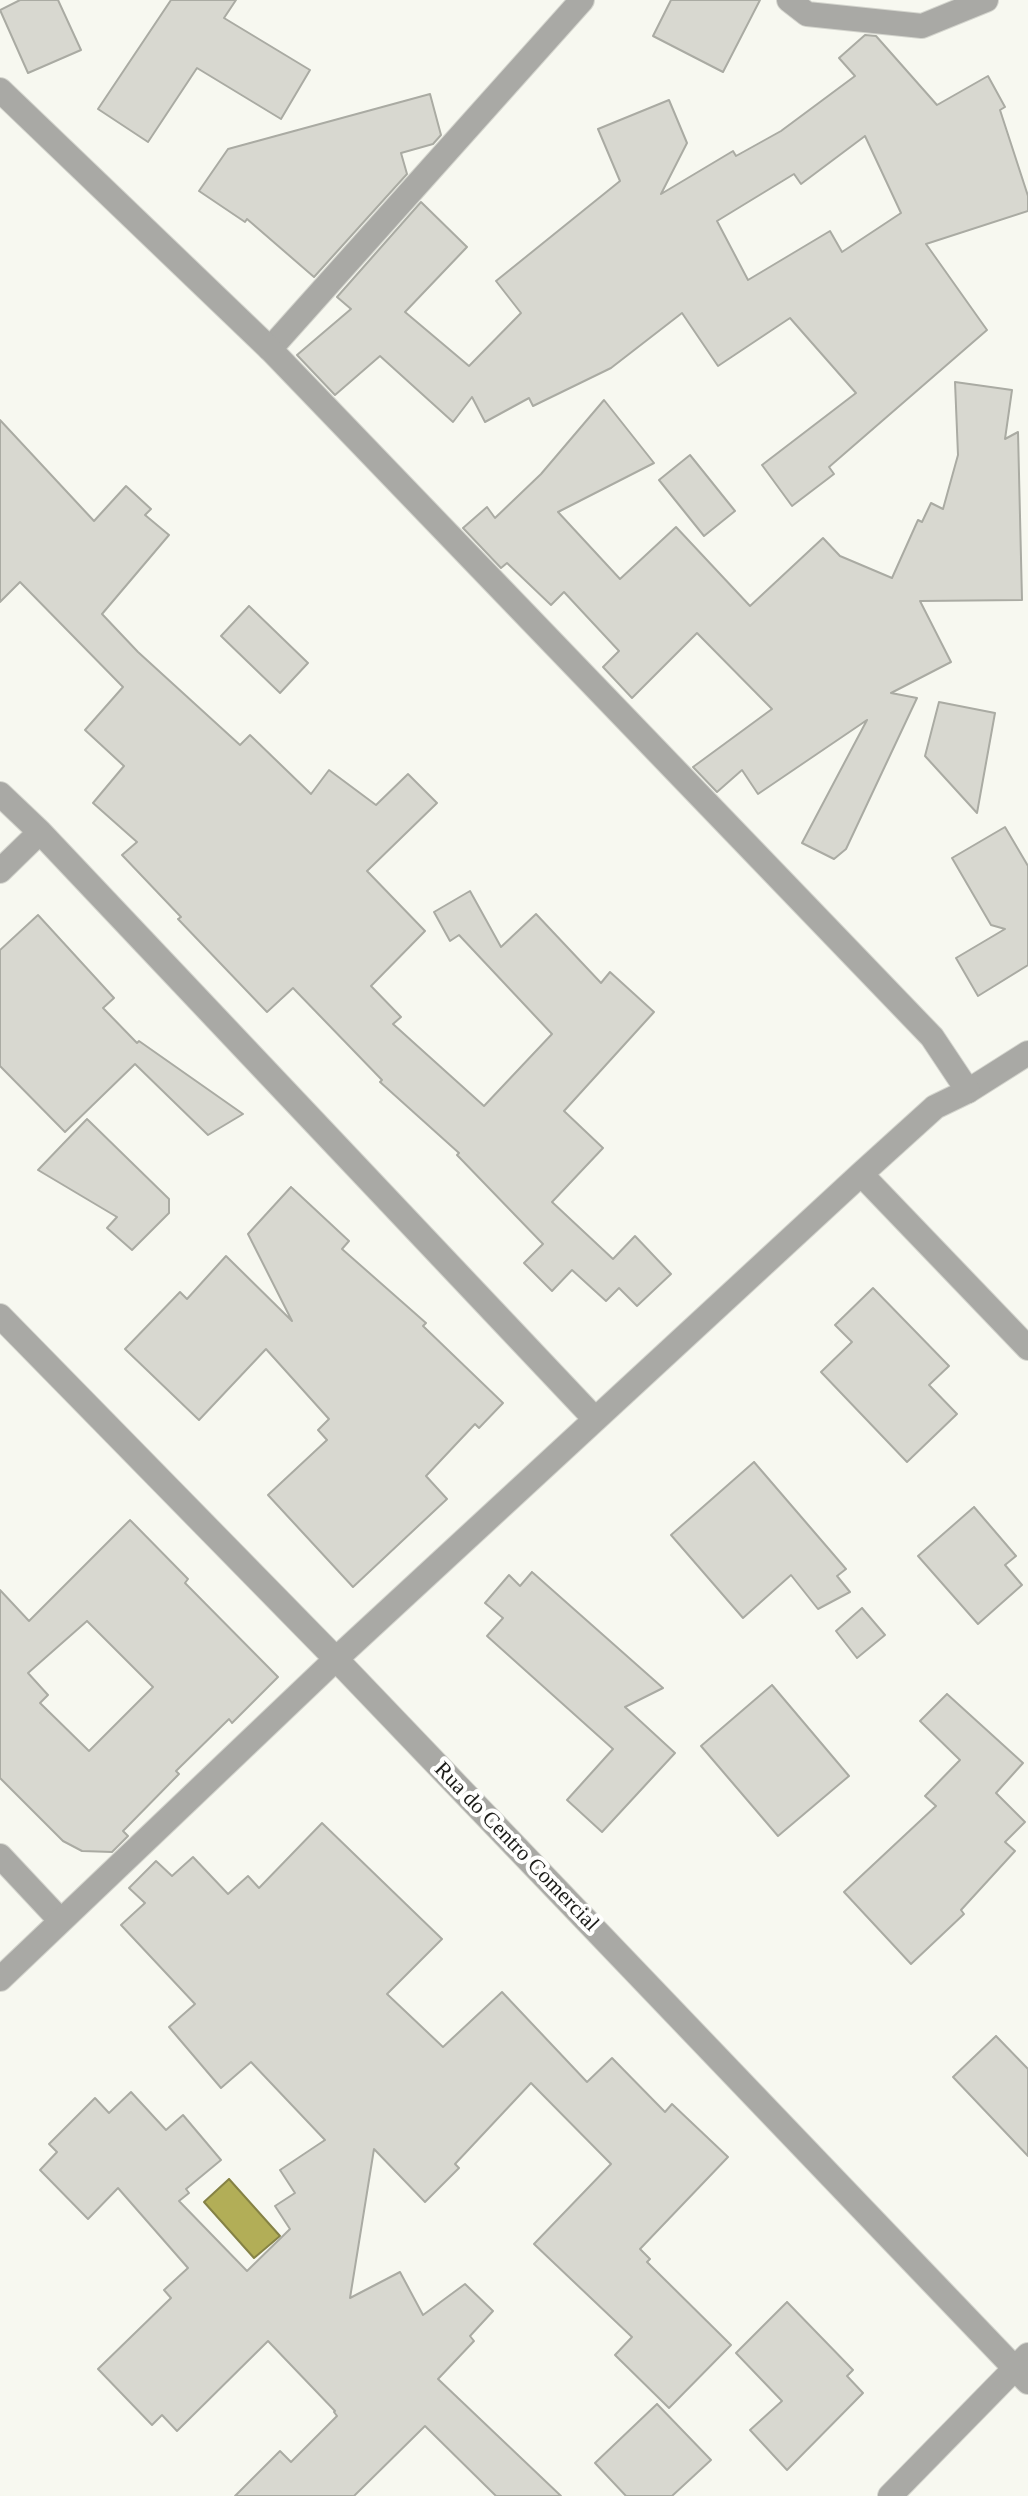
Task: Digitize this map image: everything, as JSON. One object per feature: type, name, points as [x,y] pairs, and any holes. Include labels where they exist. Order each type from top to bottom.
[{"type":"street","points":[[270,349],[582,0]]},
{"type":"street","points":[[789,0],[807,14],[922,26],[986,0]]},
{"type":"street","points":[[0,90],[270,349],[932,1037],[968,1091]]},
{"type":"street","points":[[0,794],[40,832],[595,1419]]},
{"type":"street","points":[[0,871],[40,832]]},
{"type":"street","points":[[0,1979],[336,1659],[935,1107],[968,1091],[1028,1053]]},
{"type":"street","points":[[861,1174],[1028,1348]]},
{"type":"street","name":"Rua do Centro Comercial","points":[[0,1316],[1024,2369]]},
{"type":"street","points":[[0,1856],[60,1920]]},
{"type":"street","points":[[890,2496],[1024,2369]]},
{"type":"shaded area","points":[[229,2179],[280,2236],[254,2258],[204,2202]]},
{"type":"building","points":[[20,0],[58,0],[81,50],[28,73],[0,10]]},
{"type":"building","points":[[171,0],[236,0],[224,18],[310,70],[281,119],[197,68],[148,142],[98,109]]},
{"type":"building","points":[[671,0],[760,0],[723,72],[653,36]]},
{"type":"building","points":[[865,35],[876,36],[937,105],[988,76],[1005,107],[1000,110],[1028,196],[1028,211],[926,244],[987,330],[829,467],[834,474],[792,506],[762,465],[856,393],[790,318],[718,366],[682,313],[611,368],[533,406],[529,398],[485,422],[472,397],[453,422],[380,356],[335,395],[297,355],[351,309],[337,297],[421,202],[467,247],[405,312],[469,366],[521,313],[496,281],[620,181],[598,129],[669,100],[687,143],[661,194],[733,151],[736,156],[781,131],[855,76],[839,58]],"holes":[[[865,136],[901,213],[842,252],[830,231],[748,280],[717,221],[794,174],[801,184]]]},
{"type":"building","points":[[430,94],[441,135],[433,144],[401,153],[407,174],[314,277],[247,219],[245,222],[199,191],[228,149]]},
{"type":"building","points":[[955,382],[1012,390],[1005,439],[1018,432],[1022,600],[920,601],[951,662],[891,693],[917,698],[846,849],[834,859],[802,843],[867,720],[758,794],[742,770],[717,792],[693,767],[772,709],[697,633],[632,698],[603,667],[619,651],[564,592],[551,605],[507,563],[501,568],[463,528],[487,507],[495,518],[541,474],[604,400],[654,463],[558,512],[620,579],[676,527],[750,606],[823,538],[840,556],[892,578],[918,520],[922,522],[931,503],[943,509],[958,455]]},
{"type":"building","points":[[0,420],[94,521],[126,486],[151,509],[145,515],[169,535],[102,614],[138,652],[240,745],[250,735],[311,794],[329,770],[376,805],[408,774],[437,803],[367,871],[425,931],[371,986],[401,1017],[393,1024],[484,1106],[552,1034],[459,935],[450,941],[434,912],[470,891],[501,947],[536,914],[601,983],[610,972],[654,1012],[564,1111],[603,1148],[552,1202],[613,1259],[635,1236],[671,1274],[637,1306],[619,1288],[606,1301],[572,1270],[552,1291],[524,1263],[543,1244],[457,1155],[459,1153],[380,1082],[382,1080],[293,988],[267,1012],[122,855],[137,842],[93,803],[124,766],[85,730],[123,687],[20,582],[0,602]]},
{"type":"building","points":[[690,455],[735,511],[704,536],[659,480]]},
{"type":"building","points":[[249,606],[308,663],[280,693],[221,636]]},
{"type":"building","points":[[939,702],[995,713],[977,813],[925,756]]},
{"type":"building","points":[[1005,827],[1028,866],[1028,965],[978,996],[956,958],[1005,929],[991,925],[952,858]]},
{"type":"building","points":[[38,915],[114,998],[103,1008],[137,1043],[139,1041],[243,1114],[208,1135],[135,1064],[65,1132],[0,1066],[0,950]]},
{"type":"building","points":[[87,1119],[169,1199],[169,1213],[132,1250],[107,1228],[117,1217],[38,1170]]},
{"type":"building","points":[[291,1187],[349,1241],[342,1249],[426,1323],[423,1326],[503,1403],[479,1428],[475,1424],[426,1476],[447,1499],[353,1587],[268,1495],[327,1440],[318,1430],[329,1419],[266,1349],[199,1420],[125,1349],[180,1292],[187,1299],[226,1256],[292,1321],[248,1234]]},
{"type":"building","points":[[873,1288],[949,1366],[929,1385],[957,1414],[907,1462],[821,1372],[852,1342],[835,1325]]},
{"type":"building","points":[[754,1462],[846,1569],[837,1576],[850,1592],[818,1609],[791,1575],[743,1618],[671,1535]]},
{"type":"building","points":[[974,1507],[1016,1556],[1005,1565],[1022,1585],[978,1624],[918,1556]]},
{"type":"building","points":[[130,1520],[188,1579],[185,1583],[278,1677],[232,1723],[229,1719],[176,1771],[179,1774],[123,1831],[128,1836],[112,1852],[82,1851],[63,1841],[0,1778],[0,1590],[29,1621]],"holes":[[[87,1621],[153,1687],[89,1751],[40,1703],[48,1695],[28,1673]]]},
{"type":"building","points":[[532,1572],[663,1688],[625,1707],[675,1753],[602,1832],[567,1800],[613,1749],[487,1636],[503,1618],[485,1603],[509,1575],[520,1586]]},
{"type":"building","points":[[862,1608],[885,1635],[857,1658],[836,1631]]},
{"type":"building","points":[[772,1685],[849,1776],[778,1836],[701,1746]]},
{"type":"building","points":[[947,1694],[1023,1763],[996,1793],[1025,1822],[1005,1842],[1015,1851],[961,1910],[964,1914],[911,1964],[844,1892],[936,1806],[925,1796],[960,1760],[920,1721]]},
{"type":"building","points":[[322,1823],[442,1939],[387,1994],[443,2047],[502,1992],[587,2082],[612,2058],[665,2112],[672,2104],[728,2157],[640,2249],[650,2259],[647,2262],[731,2345],[669,2408],[615,2355],[632,2337],[534,2244],[611,2164],[531,2083],[455,2164],[459,2168],[425,2202],[374,2149],[350,2298],[400,2272],[423,2315],[465,2284],[493,2311],[470,2336],[474,2341],[438,2379],[561,2496],[496,2496],[425,2426],[354,2496],[235,2496],[280,2451],[291,2462],[337,2416],[268,2341],[177,2431],[162,2415],[152,2425],[98,2369],[171,2298],[164,2290],[188,2268],[118,2188],[88,2219],[40,2170],[57,2152],[49,2144],[95,2098],[109,2113],[131,2092],[166,2130],[183,2115],[221,2160],[186,2189],[189,2193],[179,2201],[247,2271],[290,2229],[275,2206],[295,2193],[280,2170],[325,2140],[251,2062],[221,2088],[169,2027],[195,2004],[121,1925],[145,1903],[129,1888],[156,1861],[172,1876],[193,1857],[228,1894],[248,1876],[259,1888]]},
{"type":"building","points":[[996,2036],[1028,2069],[1028,2156],[953,2077]]},
{"type":"building","points":[[787,2302],[853,2370],[847,2376],[863,2393],[787,2470],[750,2430],[782,2401],[736,2353]]},
{"type":"building","points":[[657,2404],[711,2460],[672,2496],[626,2496],[595,2463]]}]
